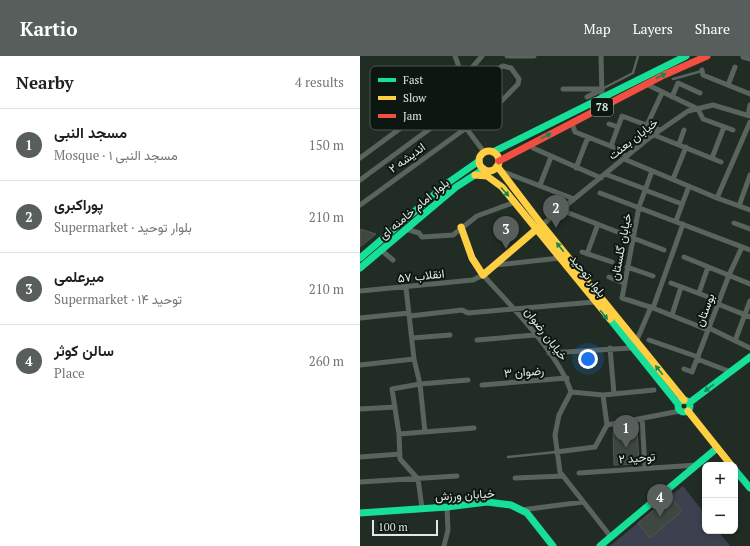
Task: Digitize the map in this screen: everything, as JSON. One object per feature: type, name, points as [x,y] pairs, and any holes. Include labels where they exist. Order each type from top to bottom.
[{"type":"street","points":[[455,56],[459,66]]},
{"type":"street","points":[[473,66],[482,56]]},
{"type":"street","points":[[507,56],[534,56]]},
{"type":"street","points":[[602,56],[602,97]]},
{"type":"street","name":"78","points":[[484,152],[493,152],[519,140],[686,56]]},
{"type":"street","name":"78","points":[[484,169],[492,170],[500,168],[572,123],[646,84],[707,56]]},
{"type":"street","points":[[743,57],[750,60]]},
{"type":"street","points":[[502,67],[510,68],[519,79],[518,84],[502,100]]},
{"type":"street","points":[[728,85],[735,67]]},
{"type":"street","points":[[702,71],[703,75],[750,94]]},
{"type":"street","points":[[672,98],[678,83],[700,93]]},
{"type":"street","points":[[646,84],[672,98],[698,109],[704,119],[733,130]]},
{"type":"street","points":[[563,89],[602,89]]},
{"type":"street","points":[[588,96],[602,89]]},
{"type":"street","points":[[647,125],[662,93]]},
{"type":"street","name":"خیابان بعثت","points":[[542,225],[660,130],[688,111],[713,104],[749,116]]},
{"type":"street","points":[[749,116],[750,105]]},
{"type":"street","points":[[612,147],[622,116],[660,130]]},
{"type":"street","points":[[717,198],[750,122]]},
{"type":"street","points":[[572,123],[575,132],[612,147],[625,158],[673,180],[750,210]]},
{"type":"street","points":[[609,124],[618,127]]},
{"type":"street","points":[[712,158],[724,127]]},
{"type":"street","points":[[360,158],[397,130]]},
{"type":"street","points":[[360,180],[428,130]]},
{"type":"street","name":"اندیشه ۲","points":[[360,205],[463,130]]},
{"type":"street","points":[[468,130],[484,152],[479,161],[484,169]]},
{"type":"street","points":[[679,144],[684,130]]},
{"type":"street","points":[[654,135],[721,162]]},
{"type":"street","points":[[576,168],[588,137]]},
{"type":"street","points":[[673,180],[686,147]]},
{"type":"street","points":[[534,148],[551,157],[601,178]]},
{"type":"street","points":[[473,175],[486,175],[494,180],[500,168],[497,156],[493,152]]},
{"type":"street","points":[[540,185],[551,157]]},
{"type":"street","name":"بلوار امام خامنه ای","points":[[360,258],[449,182],[479,161]]},
{"type":"street","points":[[500,168],[574,199]]},
{"type":"street","name":"بلوار توحید","points":[[500,168],[634,345],[674,393],[684,402]]},
{"type":"street","name":"بلوار امام خامنه ای","points":[[360,268],[437,203],[473,175],[484,169]]},
{"type":"street","name":"خیابان گلستان","points":[[652,171],[639,207],[622,298],[652,307]]},
{"type":"street","points":[[605,174],[682,204]]},
{"type":"street","points":[[739,206],[750,175]]},
{"type":"street","name":"بلوار توحید","points":[[494,180],[515,202],[594,302],[634,345]]},
{"type":"street","points":[[676,221],[688,186]]},
{"type":"street","points":[[600,193],[750,250]]},
{"type":"street","points":[[432,197],[432,204],[437,203]]},
{"type":"street","points":[[406,219],[411,219],[409,227],[419,233],[422,237],[453,235],[461,227],[477,216],[515,202]]},
{"type":"street","points":[[561,210],[664,250]]},
{"type":"street","points":[[734,223],[750,229]]},
{"type":"street","points":[[598,224],[584,253],[612,262]]},
{"type":"street","points":[[549,353],[634,345],[652,307],[683,224]]},
{"type":"street","points":[[461,227],[474,266],[484,275],[542,225]]},
{"type":"street","name":"بوستان","points":[[684,369],[692,372],[729,275],[742,247]]},
{"type":"street","points":[[381,250],[393,260]]},
{"type":"street","points":[[684,257],[750,284]]},
{"type":"street","points":[[496,265],[560,258]]},
{"type":"street","points":[[627,267],[653,276]]},
{"type":"street","points":[[699,293],[708,267]]},
{"type":"street","name":"انقلاب ۵۷","points":[[360,291],[406,288],[473,280],[484,275]]},
{"type":"street","name":"خیابان رضوان","points":[[484,275],[514,308],[549,353],[567,378],[571,392]]},
{"type":"street","points":[[609,277],[624,283]]},
{"type":"street","points":[[671,283],[709,297],[718,303],[748,316]]},
{"type":"street","points":[[672,316],[681,287]]},
{"type":"street","points":[[406,288],[414,359],[420,384],[426,432]]},
{"type":"street","points":[[735,341],[748,316],[750,301]]},
{"type":"street","points":[[360,318],[462,310],[468,313],[594,302]]},
{"type":"street","points":[[652,307],[708,329],[750,348]]},
{"type":"street","points":[[477,340],[535,335]]},
{"type":"street","points":[[412,338],[450,336]]},
{"type":"street","points":[[649,340],[731,372]]},
{"type":"street","points":[[610,348],[614,394]]},
{"type":"street","points":[[684,402],[731,372],[750,357]]},
{"type":"street","points":[[360,365],[414,359]]},
{"type":"street","name":"رضوان ۳","points":[[482,385],[567,378]]},
{"type":"street","points":[[422,508],[418,478],[400,459],[399,434],[392,389],[420,384],[468,380]]},
{"type":"street","points":[[611,537],[560,472],[556,452],[555,435],[559,415],[571,392],[603,396],[654,390]]},
{"type":"street","points":[[556,452],[595,447],[606,425],[603,396]]},
{"type":"street","points":[[606,425],[690,409],[684,402]]},
{"type":"street","points":[[684,402],[684,411],[729,462]]},
{"type":"street","points":[[360,409],[395,407]]},
{"type":"street","points":[[642,419],[645,467]]},
{"type":"street","points":[[399,434],[474,428]]},
{"type":"street","points":[[600,546],[717,448]]},
{"type":"street","points":[[360,457],[400,454]]},
{"type":"street","name":"توحید ۲","points":[[579,472],[697,464]]},
{"type":"street","points":[[738,474],[750,488]]},
{"type":"street","points":[[360,482],[458,476]]},
{"type":"street","points":[[515,478],[563,476]]},
{"type":"street","name":"خیابان ورزش","points":[[360,513],[447,507],[487,502],[511,505],[527,513],[553,546]]},
{"type":"street","points":[[520,510],[583,502]]},
{"type":"street","points":[[444,546],[448,530],[447,507]]},
{"type":"lane","points":[[602,89],[633,73],[638,56]]},
{"type":"lane","points":[[673,80],[702,71]]},
{"type":"lane","points":[[508,457],[556,452]]},
{"type":"shaded area","points":[[683,486],[702,510],[702,534],[720,534],[730,546],[610,546]]},
{"type":"building","points":[[360,229],[376,234],[360,247]]},
{"type":"building","points":[[637,430],[639,464],[614,465],[613,432]]},
{"type":"building","points":[[670,496],[682,511],[650,538],[638,523]]},
{"type":"traffic: fast","points":[[493,152],[686,56]]},
{"type":"traffic: fast","points":[[360,258],[449,182],[479,161]]},
{"type":"traffic: fast","points":[[360,268],[456,187],[484,169]]},
{"type":"traffic: fast","points":[[610,319],[678,404]]},
{"type":"traffic: fast","points":[[689,403],[750,357]]},
{"type":"traffic: fast","points":[[682,400],[686,400],[690,406],[686,412],[682,412],[678,408],[678,404],[682,400]]},
{"type":"traffic: fast","points":[[600,546],[717,448]]},
{"type":"traffic: fast","points":[[738,474],[750,488]]},
{"type":"traffic: fast","points":[[360,513],[447,507],[487,502],[511,505],[527,513],[553,546]]},
{"type":"traffic: slow","points":[[489,151],[496,154],[499,161],[496,168],[489,171],[482,168],[479,161],[482,154],[489,151]]},
{"type":"traffic: slow","points":[[497,166],[542,225],[684,400]]},
{"type":"traffic: slow","points":[[475,175],[487,176],[502,187],[610,319]]},
{"type":"traffic: slow","points":[[461,227],[472,258],[483,275],[539,227]]},
{"type":"traffic: slow","points":[[688,411],[729,462]]},
{"type":"traffic: jam","points":[[499,161],[664,75],[707,56]]},
{"type":"place","name":"پوراکبری","points":[[556,228]]},
{"type":"place","name":"میرعلمی","points":[[506,249]]},
{"type":"place","name":"مسجد النبی","points":[[626,448]]},
{"type":"place","name":"سالن کوثر","points":[[660,517]]}]
